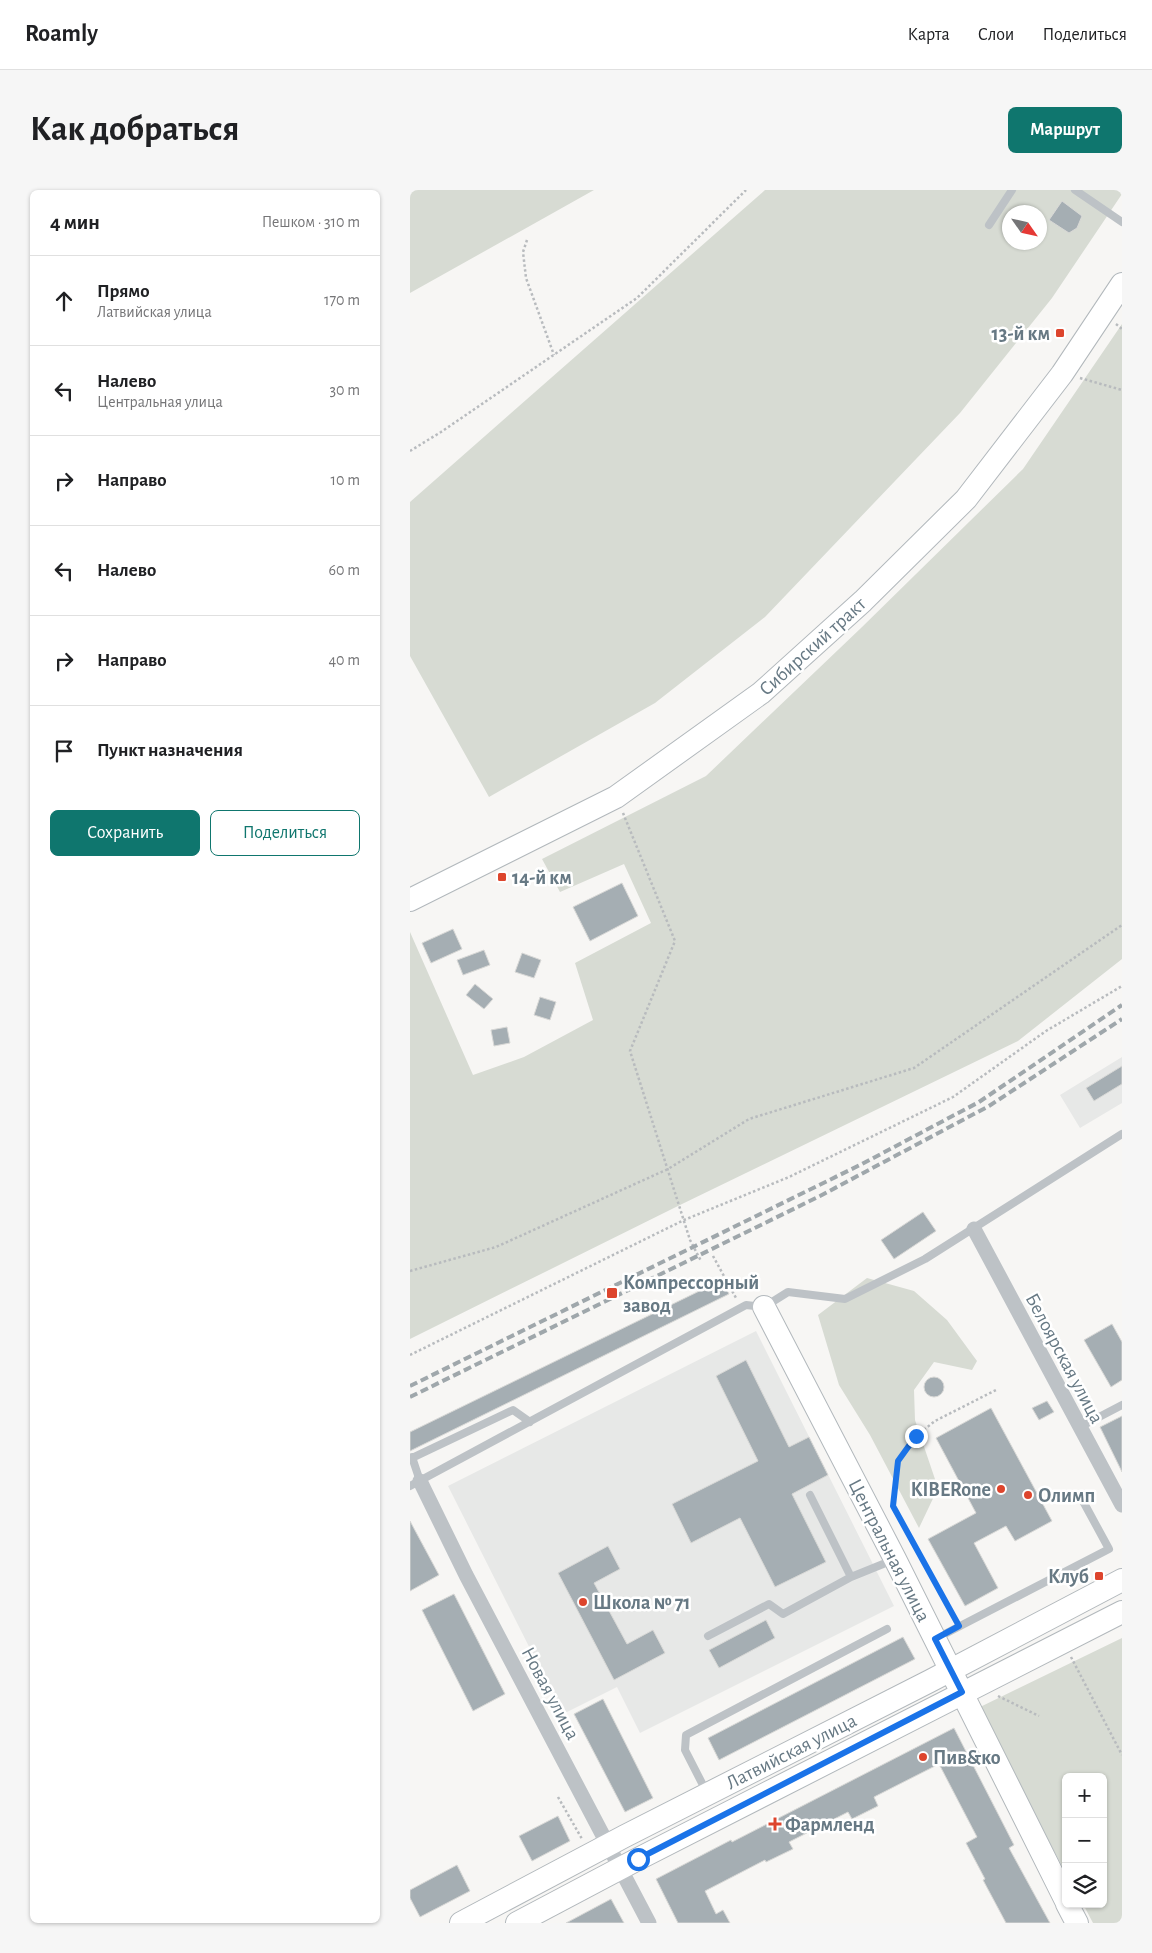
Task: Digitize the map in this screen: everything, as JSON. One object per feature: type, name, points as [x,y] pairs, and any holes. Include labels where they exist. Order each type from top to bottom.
[{"type":"street","name":"Сибирский тракт","points":[[410,900],[616,797],[761,693],[863,601],[966,500],[1062,374],[1122,284]]},
{"type":"street","name":"Белоярская улица","points":[[974,1229],[1122,1505]]},
{"type":"street","name":"Центральная улица","points":[[755,1306],[895,1559],[1062,1893]]},
{"type":"street","name":"Новая улица","points":[[415,1483],[466,1575],[649,1923]]},
{"type":"street","name":"Латвийская улица","points":[[461,1923],[707,1793],[951,1670],[1122,1580]]},
{"type":"street","name":"Латвийская улица","points":[[517,1923],[962,1692],[1122,1612]]},
{"type":"street","points":[[1070,1908],[1077,1923]]},
{"type":"lane","points":[[989,225],[1012,190]]},
{"type":"lane","points":[[1075,190],[1122,222]]},
{"type":"lane","points":[[530,1422],[513,1410],[411,1458],[415,1483],[755,1306],[788,1292],[845,1299],[925,1260],[1122,1134]]},
{"type":"lane","points":[[1080,1427],[1122,1405]]},
{"type":"lane","points":[[810,1495],[850,1576]]},
{"type":"lane","points":[[935,1639],[1109,1549],[1084,1503]]},
{"type":"lane","points":[[708,1636],[769,1604],[783,1614],[850,1576],[895,1559]]},
{"type":"lane","points":[[707,1793],[685,1750],[686,1735],[887,1629]]},
{"type":"path","points":[[410,450],[441,432],[637,298],[746,190]]},
{"type":"path","points":[[526,240],[523,252],[526,278],[554,355]]},
{"type":"path","points":[[1062,374],[1122,390]]},
{"type":"path","points":[[622,810],[675,941],[630,1051],[684,1220],[701,1261]]},
{"type":"path","points":[[410,1271],[496,1247],[668,1169],[749,1119],[914,1068],[1122,925]]},
{"type":"path","points":[[410,1355],[684,1220],[789,1177],[953,1098],[1046,1031],[1122,986]]},
{"type":"path","points":[[713,1256],[735,1297],[755,1306]]},
{"type":"path","points":[[959,1626],[893,1506],[898,1461],[916,1436],[935,1421],[996,1390]]},
{"type":"path","points":[[1070,1655],[1122,1755]]},
{"type":"path","points":[[994,1694],[1039,1716]]},
{"type":"path","points":[[558,1798],[584,1842]]},
{"type":"shaded area","points":[[410,190],[594,190],[410,293]]},
{"type":"shaded area","points":[[765,190],[1122,190],[1122,194],[1052,298],[960,413],[765,617],[655,703],[489,797],[410,656],[410,502]]},
{"type":"shaded area","points":[[1122,324],[1122,959],[1018,1041],[410,1339],[410,932],[473,1075],[524,1057],[593,1020],[575,963],[651,923],[624,864],[560,892],[542,859],[706,776],[861,628],[1023,469]]},
{"type":"shaded area","points":[[1122,1057],[1122,1103],[1080,1128],[1060,1095]]},
{"type":"shaded area","points":[[867,1278],[914,1291],[947,1320],[977,1361],[972,1370],[934,1362],[914,1390],[915,1420],[938,1488],[919,1528],[870,1435],[839,1385],[818,1315]]},
{"type":"shaded area","points":[[756,1331],[894,1606],[640,1733],[617,1687],[563,1714],[448,1486]]},
{"type":"shaded area","points":[[1122,1638],[1122,1923],[1093,1923],[1085,1908],[1107,1908],[1107,1773],[1062,1773],[1062,1866],[976,1709]]},
{"type":"building","points":[[1062,201],[1082,216],[1077,228],[1069,233],[1049,220]]},
{"type":"building","points":[[622,883],[638,916],[590,941],[573,907]]},
{"type":"building","points":[[453,929],[462,949],[431,963],[422,943]]},
{"type":"building","points":[[484,950],[490,965],[463,975],[457,960]]},
{"type":"building","points":[[522,953],[541,960],[534,978],[515,972]]},
{"type":"building","points":[[475,984],[493,999],[484,1009],[466,995]]},
{"type":"building","points":[[540,997],[556,1002],[550,1020],[534,1015]]},
{"type":"building","points":[[507,1027],[510,1043],[494,1046],[491,1030]]},
{"type":"building","points":[[1122,1066],[1122,1084],[1094,1101],[1086,1088]]},
{"type":"building","points":[[923,1212],[936,1231],[894,1259],[881,1240]]},
{"type":"building","points":[[722,1280],[729,1294],[410,1451],[410,1432]]},
{"type":"building","points":[[1112,1324],[1122,1342],[1122,1380],[1111,1387],[1084,1340]]},
{"type":"building","points":[[746,1360],[789,1447],[809,1437],[828,1475],[792,1494],[826,1562],[775,1587],[740,1518],[691,1543],[672,1504],[758,1461],[716,1376]]},
{"type":"building","points":[[934,1377],[941,1380],[944,1387],[941,1394],[934,1397],[927,1394],[924,1387],[927,1380]]},
{"type":"building","points":[[1047,1401],[1054,1412],[1039,1420],[1032,1408]]},
{"type":"building","points":[[991,1408],[1052,1521],[1015,1541],[1006,1526],[974,1543],[998,1588],[965,1606],[928,1539],[976,1513],[936,1438]]},
{"type":"building","points":[[1122,1416],[1122,1472],[1100,1427]]},
{"type":"building","points":[[410,1521],[439,1575],[410,1591]]},
{"type":"building","points":[[608,1546],[620,1569],[594,1583],[627,1644],[653,1630],[665,1653],[614,1680],[558,1573]]},
{"type":"building","points":[[454,1594],[505,1694],[473,1711],[422,1610]]},
{"type":"building","points":[[766,1620],[775,1638],[719,1668],[709,1650]]},
{"type":"building","points":[[903,1637],[915,1659],[719,1760],[708,1738]]},
{"type":"building","points":[[603,1699],[653,1798],[625,1812],[574,1714]]},
{"type":"building","points":[[954,1728],[1014,1845],[1009,1848],[1050,1923],[1006,1923],[966,1843],[977,1837],[939,1764],[874,1797],[878,1806],[852,1819],[848,1812],[789,1842],[793,1849],[766,1862],[765,1860],[705,1891],[716,1914],[723,1910],[730,1923],[678,1923],[656,1879]]},
{"type":"building","points":[[558,1816],[570,1841],[532,1861],[519,1836]]},
{"type":"building","points":[[457,1865],[470,1891],[420,1917],[410,1898],[410,1890]]},
{"type":"building","points":[[611,1899],[624,1923],[566,1923]]},
{"type":"railway","points":[[410,1386],[862,1164],[979,1102],[1122,1005]]},
{"type":"railway","points":[[410,1397],[820,1196],[989,1106],[1122,1019]]},
{"type":"place","name":"13-й км","points":[[1060,333]]},
{"type":"place","name":"14-й км","points":[[502,877]]},
{"type":"place","name":"Компрессорный завод","points":[[612,1293]]},
{"type":"place","name":"KIBERone","points":[[1001,1489]]},
{"type":"place","name":"Олимп","points":[[1028,1495]]},
{"type":"place","name":"Клуб","points":[[1099,1576]]},
{"type":"place","name":"Школа № 71","points":[[583,1602]]},
{"type":"place","name":"Пив&ко","points":[[923,1757]]},
{"type":"place","name":"Фармленд","points":[[775,1824]]},
{"type":"route","points":[[638,1859],[962,1692],[935,1639],[959,1626],[893,1506],[898,1461],[916,1436]]}]
